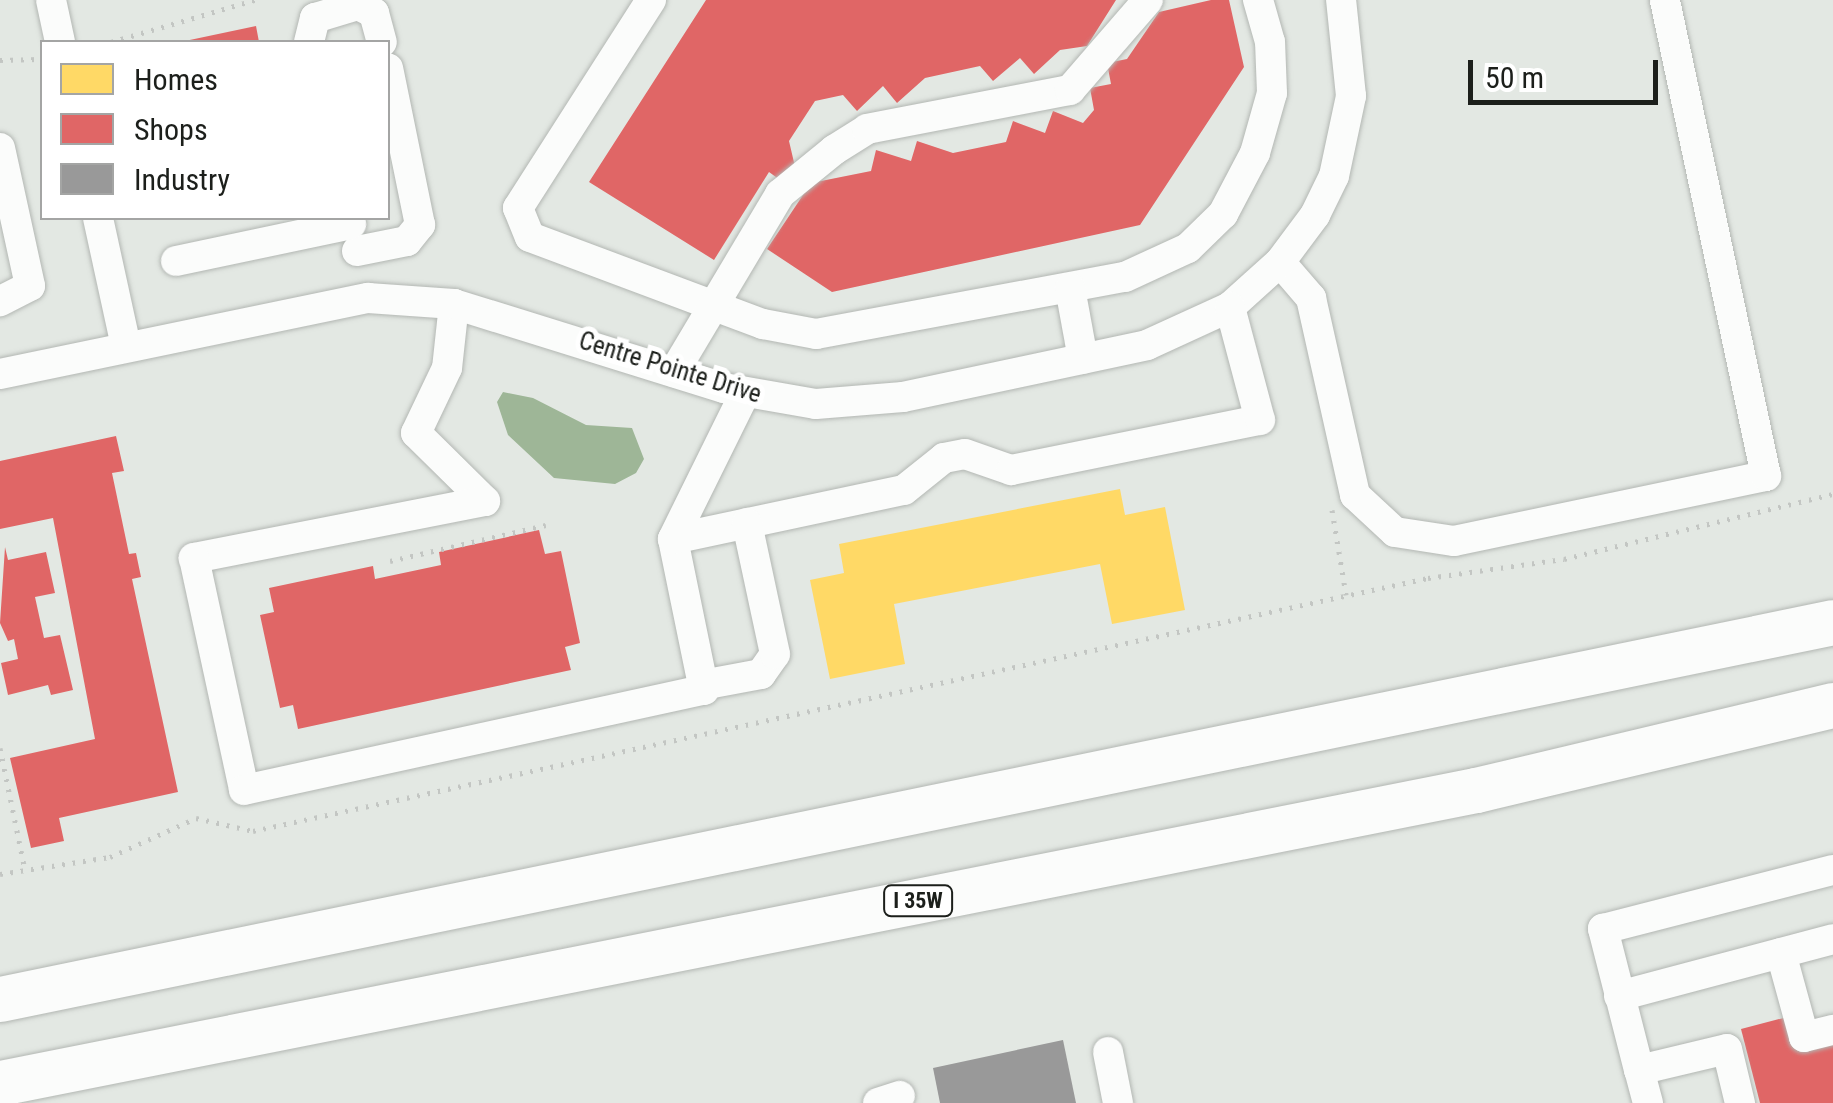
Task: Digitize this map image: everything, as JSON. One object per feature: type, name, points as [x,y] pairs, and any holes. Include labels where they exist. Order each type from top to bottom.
[{"type":"highway","points":[[0,999],[1833,622]]},
{"type":"highway","name":"I 35W","points":[[0,1083],[1476,790],[1833,705]]},
{"type":"street","points":[[51,0],[60,40]]},
{"type":"street","points":[[651,0],[518,208],[530,237],[712,306],[816,334],[1125,277],[1188,248],[1222,214],[1255,153],[1272,93],[1270,42],[1258,0]]},
{"type":"street","points":[[674,372],[780,194],[834,150],[867,130],[1070,90],[1148,0]]},
{"type":"street","name":"Centre Pointe Drive","points":[[0,374],[368,298],[454,304],[746,393],[816,404],[863,403],[1147,345],[1230,307],[1280,262],[1315,215],[1346,134],[1351,57],[1342,0]]},
{"type":"street","points":[[1280,262],[1311,298],[1355,495],[1394,532],[1454,542],[1766,476],[1664,0]]},
{"type":"street","points":[[310,40],[315,18],[358,5],[374,13],[381,40]]},
{"type":"street","points":[[176,262],[352,231],[407,240],[420,225],[390,78]]},
{"type":"street","points":[[0,148],[30,286],[0,302]]},
{"type":"street","points":[[98,220],[126,346]]},
{"type":"street","points":[[352,231],[368,298]]},
{"type":"street","points":[[1070,288],[1083,358]]},
{"type":"street","points":[[454,304],[447,368],[416,433],[485,501],[194,558],[244,790],[704,690],[673,539],[746,393]]},
{"type":"street","points":[[673,539],[904,490],[944,458],[965,454],[1010,470],[1260,420],[1230,307]]},
{"type":"street","points":[[702,684],[760,674],[776,654],[747,524]]},
{"type":"street","points":[[1648,1103],[1603,930],[1833,870]]},
{"type":"street","points":[[1619,996],[1833,939]]},
{"type":"street","points":[[1781,953],[1804,1037],[1833,1030]]},
{"type":"street","points":[[1640,1070],[1727,1049],[1740,1103]]},
{"type":"street","points":[[1108,1052],[1118,1103]]},
{"type":"path","points":[[119,40],[255,0]]},
{"type":"path","points":[[0,60],[40,58]]},
{"type":"path","points":[[0,874],[110,857],[196,818],[253,831],[1428,578],[1564,559],[1833,494]]},
{"type":"path","points":[[390,561],[546,526]]},
{"type":"path","points":[[0,748],[25,870]]},
{"type":"shaded area","points":[[503,392],[533,398],[586,425],[632,428],[644,459],[636,473],[615,484],[554,478],[508,435],[497,402]]},
{"type":"building: Homes","points":[[1120,489],[1125,515],[1165,507],[1185,610],[1112,624],[1100,564],[894,604],[905,664],[830,679],[810,580],[844,573],[839,544]]},
{"type":"building: Shops","points":[[706,0],[1116,0],[1087,46],[1060,50],[1034,74],[1020,58],[993,81],[980,66],[925,78],[897,103],[883,86],[857,111],[843,95],[815,101],[789,141],[796,171],[787,185],[769,172],[714,260],[589,182]]},
{"type":"building: Shops","points":[[1211,0],[1229,0],[1244,67],[1140,225],[832,292],[767,249],[811,183],[871,171],[876,150],[911,161],[917,141],[953,153],[1006,142],[1013,121],[1045,133],[1053,111],[1083,123],[1094,110],[1090,88],[1111,84],[1107,63],[1127,59],[1159,12]]},
{"type":"building: Shops","points":[[256,26],[259,40],[190,40]]},
{"type":"building: Shops","points":[[116,436],[124,471],[112,473],[129,554],[136,553],[141,577],[132,579],[178,792],[59,818],[64,841],[31,848],[10,758],[95,739],[53,518],[0,529],[0,461]]},
{"type":"building: Shops","points":[[539,530],[545,554],[561,551],[580,643],[565,647],[571,670],[298,729],[293,705],[280,708],[260,615],[274,612],[269,588],[373,566],[375,579],[441,565],[439,552]]},
{"type":"building: Shops","points":[[5,547],[8,560],[46,552],[55,593],[35,597],[44,638],[60,635],[73,690],[51,695],[48,685],[8,695],[1,663],[18,659],[14,639],[8,641],[0,623]]},
{"type":"building: Shops","points":[[1791,1016],[1833,1037],[1833,1103],[1760,1103],[1741,1029]]},
{"type":"building: Industry","points":[[1063,1040],[1076,1103],[940,1103],[933,1068]]}]
